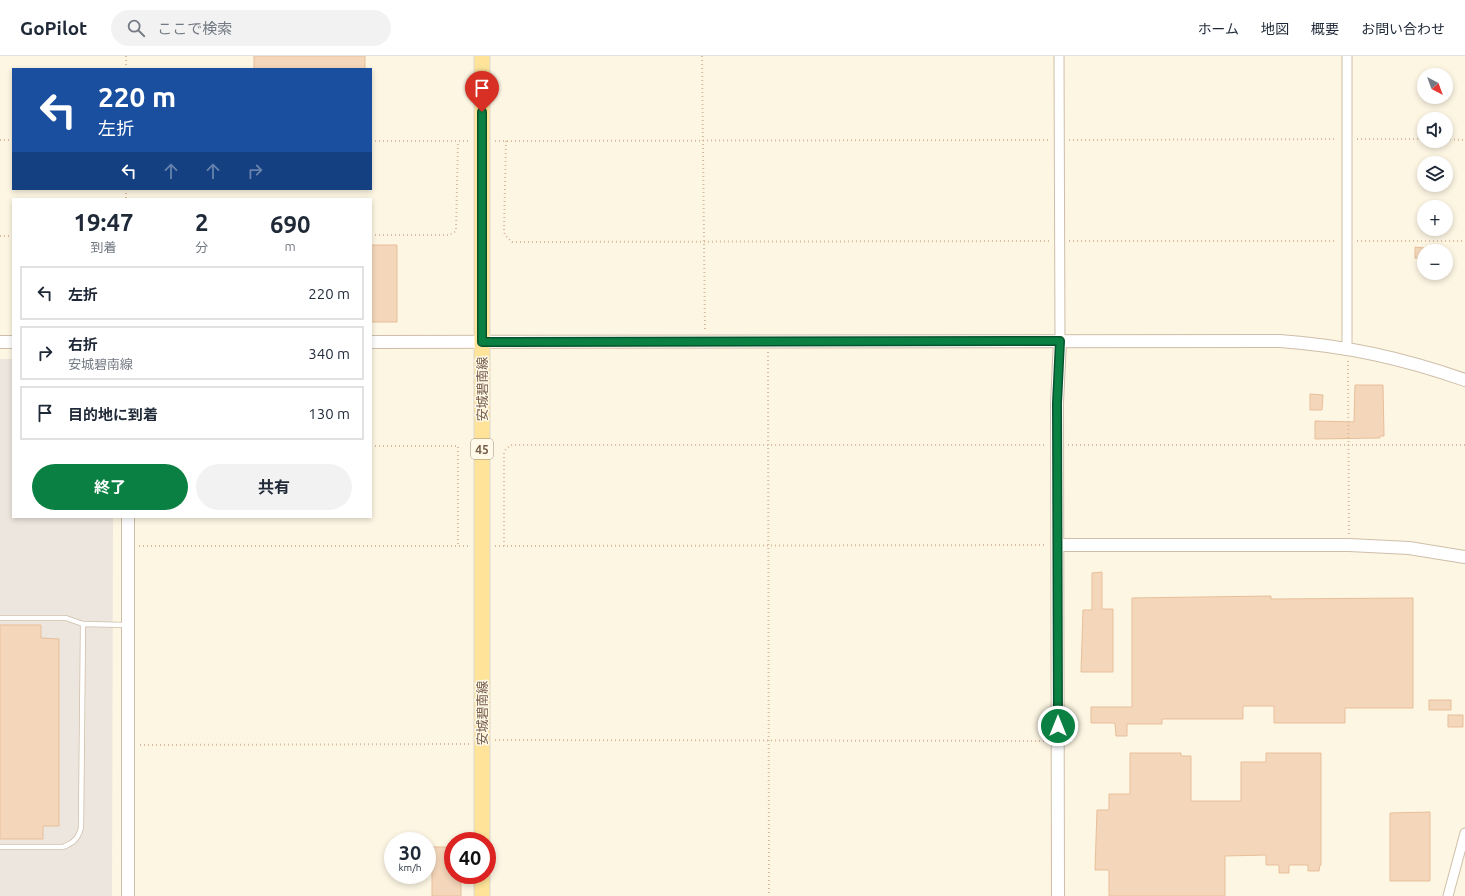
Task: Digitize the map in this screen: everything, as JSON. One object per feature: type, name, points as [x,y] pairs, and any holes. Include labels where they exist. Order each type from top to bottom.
[{"type":"main road","name":"安城碧南線","points":[[482,56],[482,832]]},
{"type":"main road","points":[[482,884],[482,896]]},
{"type":"street","points":[[1058,896],[1057,403],[1060,341],[1058,241],[1059,56]]},
{"type":"street","points":[[1347,56],[1347,348]]},
{"type":"street","points":[[0,342],[12,342]]},
{"type":"street","points":[[372,342],[1280,342],[1347,348],[1397,358],[1465,380]]},
{"type":"street","points":[[128,518],[128,896]]},
{"type":"street","points":[[1058,545],[1349,545],[1409,548],[1465,557]]},
{"type":"street","points":[[1448,896],[1465,833]]},
{"type":"lane","points":[[0,618],[66,618],[83,624],[128,625]]},
{"type":"lane","points":[[0,847],[63,847],[72,843],[78,837],[81,828],[83,624]]},
{"type":"path","points":[[126,56],[126,68]]},
{"type":"path","points":[[702,56],[705,341]]},
{"type":"path","points":[[372,141],[1417,139]]},
{"type":"path","points":[[0,140],[12,140]]},
{"type":"path","points":[[1453,140],[1465,140]]},
{"type":"path","points":[[372,235],[449,235],[456,231],[458,141]]},
{"type":"path","points":[[506,141],[504,231],[505,235],[512,242],[1465,241]]},
{"type":"path","points":[[0,236],[12,236]]},
{"type":"path","points":[[768,341],[769,896]]},
{"type":"path","points":[[1347,348],[1349,545]]},
{"type":"path","points":[[504,546],[504,453],[511,445],[1465,445]]},
{"type":"path","points":[[372,446],[458,446],[458,545]]},
{"type":"path","points":[[128,546],[1058,545]]},
{"type":"path","points":[[128,745],[462,744],[499,739],[1058,741]]},
{"type":"shaded area","points":[[0,359],[12,359],[12,518],[113,518],[112,896],[0,896]]},
{"type":"building","points":[[254,56],[365,56],[365,68],[254,68]]},
{"type":"building","points":[[372,245],[397,245],[397,322],[372,322]]},
{"type":"building","points":[[1415,247],[1417,247],[1417,258],[1415,258]]},
{"type":"building","points":[[1355,385],[1383,385],[1384,436],[1380,436],[1380,438],[1315,439],[1315,421],[1354,422]]},
{"type":"building","points":[[1310,394],[1323,395],[1322,410],[1310,410]]},
{"type":"building","points":[[1102,572],[1102,609],[1113,609],[1113,672],[1081,672],[1083,610],[1092,610],[1092,573]]},
{"type":"building","points":[[1271,596],[1271,599],[1413,598],[1413,708],[1345,708],[1345,723],[1274,723],[1274,706],[1243,706],[1243,719],[1162,719],[1162,724],[1127,724],[1127,736],[1116,736],[1115,723],[1091,723],[1091,707],[1132,707],[1132,598]]},
{"type":"building","points":[[0,625],[41,625],[41,638],[59,639],[59,826],[43,826],[43,839],[0,839]]},
{"type":"building","points":[[1429,700],[1451,700],[1451,710],[1429,710]]},
{"type":"building","points":[[1448,715],[1463,715],[1463,727],[1448,727]]},
{"type":"building","points":[[1130,753],[1181,753],[1181,756],[1191,756],[1191,801],[1241,801],[1241,762],[1266,762],[1266,753],[1321,753],[1321,865],[1319,871],[1308,871],[1308,865],[1289,865],[1289,873],[1279,873],[1279,865],[1266,865],[1266,855],[1225,856],[1225,896],[1109,896],[1109,870],[1095,870],[1097,810],[1109,810],[1109,794],[1130,794]]},
{"type":"building","points":[[1430,812],[1430,881],[1390,881],[1390,813]]},
{"type":"building","points":[[436,847],[444,847],[444,884],[461,884],[461,896],[432,896],[432,884],[436,884]]},
{"type":"route","points":[[482,112],[482,342],[1060,341],[1057,403],[1058,726]]}]
